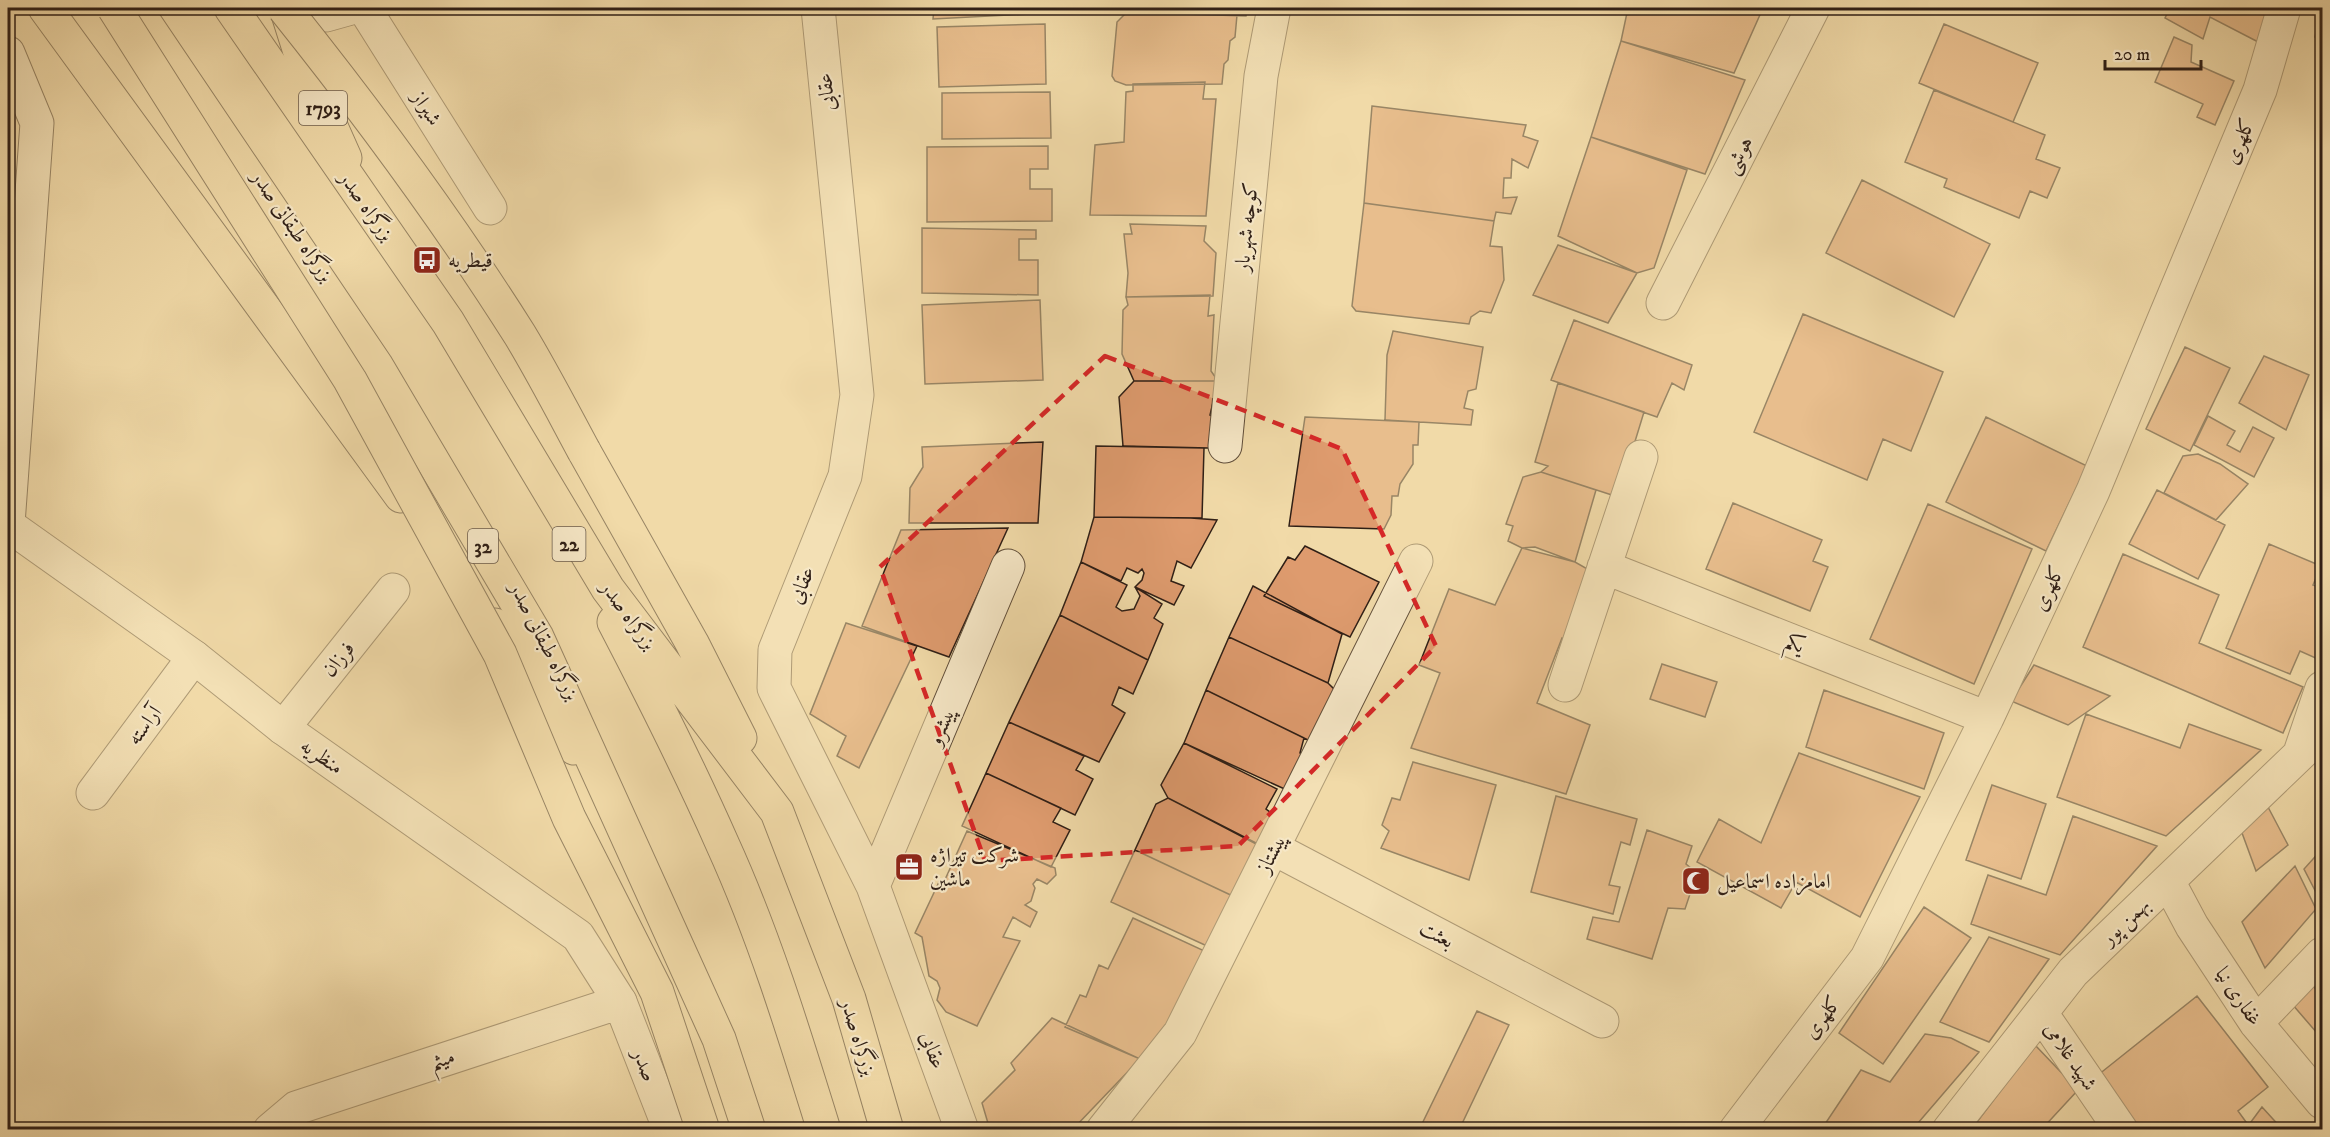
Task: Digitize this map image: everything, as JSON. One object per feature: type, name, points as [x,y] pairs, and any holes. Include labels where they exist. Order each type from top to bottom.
[{"type":"main road","points":[[45,8],[535,680],[647,876]]},
{"type":"main road","points":[[114,8],[350,380],[500,654],[569,818],[657,992],[703,1130]]},
{"type":"main road","name":"32","points":[[135,8],[376,364],[527,620],[647,876],[719,1039],[749,1130]]},
{"type":"main road","name":"بزرگراه طبقاتی صدر","points":[[146,8],[384,360],[545,632],[722,1026],[758,1130]]},
{"type":"main road","name":"22","points":[[221,8],[440,327],[600,595],[665,722],[723,845],[787,1009],[824,1130]]},
{"type":"main road","name":"بزرگراه صدر","points":[[231,8],[366,207],[448,322],[608,589],[777,812],[849,999],[887,1130]]},
{"type":"main road","points":[[285,8],[339,77],[447,225],[521,337],[692,643],[777,812]]},
{"type":"main road","name":"1793","points":[[285,8],[304,68],[366,207]]},
{"type":"street","name":"شیراز","points":[[364,8],[490,208]]},
{"type":"street","name":"عقابی","points":[[818,8],[857,394],[845,476],[775,650],[774,688],[873,886],[962,1130]]},
{"type":"street","name":"کوچه شهریار","points":[[1225,446],[1261,76],[1274,8]]},
{"type":"street","name":"هوشی","points":[[1663,303],[1813,8]]},
{"type":"street","name":"کلهری","points":[[1736,1130],[1868,958],[1987,718],[2093,490],[2260,90],[2283,8]]},
{"type":"street","points":[[8,53],[37,123],[8,525]]},
{"type":"street","points":[[1566,685],[1641,457]]},
{"type":"street","name":"منظریه","points":[[8,525],[194,657],[283,728],[579,936],[620,1002]]},
{"type":"street","name":"پیشتاز","points":[[1103,1130],[1180,1033],[1416,561]]},
{"type":"street","name":"پیشرو","points":[[873,886],[1008,566]]},
{"type":"street","name":"یکم","points":[[1604,567],[1987,718]]},
{"type":"street","name":"فرزان","points":[[283,728],[393,590]]},
{"type":"street","name":"آراسته","points":[[93,794],[194,657]]},
{"type":"street","points":[[2311,743],[2322,688]]},
{"type":"street","name":"بهمن پور","points":[[1949,1130],[2073,972],[2311,743]]},
{"type":"street","name":"بعثت","points":[[1273,848],[1602,1021]]},
{"type":"street","name":"غفاری نیا","points":[[2168,880],[2192,926],[2256,1023],[2322,1102]]},
{"type":"street","points":[[2256,1023],[2322,954]]},
{"type":"street","name":"میثم","points":[[270,1130],[296,1108],[620,1002]]},
{"type":"street","name":"صدر","points":[[620,1002],[670,1130]]},
{"type":"street","name":"شهید غلامی","points":[[2041,1013],[2121,1130]]},
{"type":"highlighted area","points":[[1105,356],[1342,449],[1436,646],[1238,846],[985,861],[880,567]]},
{"type":"building","points":[[934,8],[1049,8],[1049,13],[933,19]]},
{"type":"building","points":[[1151,8],[1247,8],[1246,16],[1151,13]]},
{"type":"building","points":[[1628,8],[1763,8],[1734,73],[1621,41]]},
{"type":"building","points":[[2170,8],[2273,8],[2266,46],[2210,17],[2203,39],[2165,18]]},
{"type":"building","points":[[1126,13],[1237,15],[1235,37],[1230,41],[1222,84],[1126,85],[1115,81],[1112,76],[1117,22]]},
{"type":"building","points":[[2319,18],[2322,19],[2322,40],[2315,37]]},
{"type":"building","points":[[1045,24],[1046,84],[939,87],[937,27]]},
{"type":"building","points":[[1944,24],[2038,63],[2013,122],[1919,83]]},
{"type":"building","points":[[2174,37],[2192,45],[2191,62],[2234,81],[2215,125],[2197,117],[2203,104],[2155,82]]},
{"type":"building","points":[[1621,41],[1745,80],[1705,174],[1591,137]]},
{"type":"building","points":[[1205,82],[1203,99],[1216,99],[1206,216],[1090,215],[1095,145],[1124,142],[1126,92],[1133,91],[1133,84]]},
{"type":"building","points":[[1934,90],[2045,135],[2036,159],[2060,168],[2047,198],[2030,191],[2019,218],[1944,187],[1947,179],[1905,162]]},
{"type":"building","points":[[1050,92],[1051,138],[942,139],[942,93]]},
{"type":"building","points":[[1372,106],[1526,125],[1523,136],[1538,141],[1528,168],[1512,159],[1511,178],[1504,178],[1503,198],[1517,197],[1511,214],[1496,212],[1494,221],[1364,203]]},
{"type":"building","points":[[1591,137],[1687,170],[1654,268],[1637,273],[1558,236]]},
{"type":"building","points":[[1048,146],[1048,169],[1030,169],[1030,189],[1052,189],[1052,221],[927,222],[927,147]]},
{"type":"building","points":[[1862,180],[1990,244],[1954,317],[1826,253]]},
{"type":"building","points":[[1364,203],[1494,221],[1490,246],[1502,247],[1504,280],[1491,313],[1480,311],[1471,317],[1469,324],[1356,311],[1352,306]]},
{"type":"building","points":[[1130,224],[1206,226],[1204,241],[1216,253],[1213,296],[1126,297],[1128,273],[1124,234],[1132,234]]},
{"type":"building","points":[[922,228],[1036,230],[1036,239],[1019,239],[1019,260],[1038,260],[1038,295],[922,293]]},
{"type":"building","points":[[1558,245],[1637,273],[1608,323],[1533,295]]},
{"type":"building","points":[[1210,295],[1208,316],[1214,315],[1211,371],[1218,381],[1134,381],[1122,354],[1123,310],[1128,305],[1126,297]]},
{"type":"building","points":[[1040,300],[1043,380],[925,384],[922,305]]},
{"type":"building","points":[[1803,314],[1943,372],[1911,451],[1883,439],[1867,480],[1754,432]]},
{"type":"building","points":[[1574,320],[1692,365],[1684,390],[1672,383],[1657,417],[1551,380]]},
{"type":"building","points":[[1393,331],[1483,347],[1476,389],[1468,391],[1464,408],[1473,410],[1471,425],[1385,420],[1387,355]]},
{"type":"building","points":[[2185,347],[2230,368],[2190,451],[2146,429]]},
{"type":"building","points":[[2264,356],[2309,375],[2286,430],[2239,403]]},
{"type":"building","points":[[1134,381],[1218,381],[1210,415],[1214,417],[1209,448],[1123,446],[1119,397]]},
{"type":"building","points":[[1558,383],[1644,412],[1618,497],[1541,472],[1548,466],[1535,462]]},
{"type":"building","points":[[2208,416],[2235,431],[2227,445],[2240,452],[2253,427],[2274,438],[2254,477],[2194,445]]},
{"type":"building","points":[[1305,417],[1419,422],[1418,445],[1413,445],[1413,464],[1400,484],[1398,496],[1392,496],[1391,515],[1384,529],[1289,526]]},
{"type":"building","points":[[1986,417],[2087,466],[2046,551],[1946,502]]},
{"type":"building","points":[[1043,442],[1038,523],[909,523],[910,488],[923,467],[922,447]]},
{"type":"building","points":[[1096,446],[1204,448],[1202,518],[1094,517]]},
{"type":"building","points":[[2198,454],[2220,464],[2248,484],[2216,520],[2164,493],[2183,456]]},
{"type":"building","points":[[1541,472],[1596,490],[1575,562],[1535,547],[1522,548],[1508,541],[1513,526],[1506,524],[1523,477]]},
{"type":"building","points":[[2157,490],[2225,525],[2198,579],[2129,544]]},
{"type":"building","points":[[1733,503],[1822,540],[1813,561],[1828,567],[1810,611],[1706,569]]},
{"type":"building","points":[[1928,504],[2032,549],[1974,684],[1870,639]]},
{"type":"building","points":[[1094,517],[1217,520],[1191,568],[1177,561],[1171,581],[1184,586],[1174,605],[1135,587],[1142,580],[1144,573],[1142,569],[1138,573],[1127,568],[1121,581],[1081,562]]},
{"type":"building","points":[[1008,528],[949,657],[862,626],[901,530]]},
{"type":"building","points":[[2269,544],[2321,566],[2313,585],[2322,588],[2322,653],[2320,660],[2300,651],[2290,674],[2226,648]]},
{"type":"building","points":[[1305,546],[1379,582],[1350,637],[1264,596],[1288,557],[1295,560]]},
{"type":"building","points":[[1522,548],[1575,562],[1591,571],[1569,641],[1562,638],[1537,703],[1590,725],[1566,794],[1411,748],[1440,673],[1419,665],[1449,589],[1495,605]]},
{"type":"building","points":[[2123,554],[2219,595],[2199,643],[2303,687],[2283,733],[2083,647]]},
{"type":"building","points":[[1081,562],[1127,585],[1116,607],[1122,611],[1134,609],[1140,596],[1135,587],[1162,604],[1154,618],[1163,624],[1148,660],[1060,615]]},
{"type":"building","points":[[1253,586],[1342,634],[1328,683],[1229,637]]},
{"type":"building","points":[[1060,615],[1148,660],[1133,694],[1119,687],[1112,705],[1125,713],[1099,762],[1009,722]]},
{"type":"building","points":[[846,623],[917,646],[859,768],[837,756],[846,736],[810,714]]},
{"type":"building","points":[[1229,637],[1328,683],[1335,690],[1310,741],[1206,690]]},
{"type":"building","points":[[1662,664],[1717,682],[1705,717],[1650,699]]},
{"type":"building","points":[[2034,665],[2110,696],[2068,725],[2011,701]]},
{"type":"building","points":[[1206,690],[1304,738],[1300,753],[1306,754],[1289,791],[1184,743]]},
{"type":"building","points":[[1824,690],[1944,733],[1924,789],[1806,747]]},
{"type":"building","points":[[2086,714],[2180,748],[2189,724],[2261,750],[2166,836],[2057,797]]},
{"type":"building","points":[[1009,722],[1084,756],[1076,770],[1093,779],[1075,815],[986,773]]},
{"type":"building","points":[[1184,743],[1277,789],[1266,809],[1274,815],[1258,845],[1168,798],[1161,785]]},
{"type":"building","points":[[1799,753],[1920,797],[1860,917],[1796,882],[1781,908],[1697,862],[1719,819],[1761,843]]},
{"type":"building","points":[[1413,762],[1496,785],[1469,880],[1381,848],[1389,831],[1382,825],[1392,798],[1400,800]]},
{"type":"building","points":[[986,773],[1061,808],[1053,822],[1070,830],[1051,867],[962,826]]},
{"type":"building","points":[[1992,785],[2046,804],[2021,879],[1966,860]]},
{"type":"building","points":[[1556,796],[1637,819],[1630,845],[1621,842],[1609,885],[1620,887],[1613,914],[1531,892]]},
{"type":"building","points":[[1168,798],[1266,848],[1237,898],[1135,850],[1156,804]]},
{"type":"building","points":[[2268,807],[2288,845],[2256,871],[2238,822]]},
{"type":"building","points":[[2073,816],[2157,846],[2060,955],[1971,924],[1988,875],[2046,895]]},
{"type":"building","points":[[1647,830],[1692,846],[1686,864],[1697,873],[1685,909],[1668,908],[1652,959],[1587,939],[1593,917],[1619,922]]},
{"type":"building","points":[[967,831],[1055,868],[1056,875],[1047,884],[1037,879],[1033,884],[1035,888],[1031,901],[1025,905],[1037,912],[1030,927],[1013,917],[1003,937],[1020,941],[977,1026],[946,1012],[937,1000],[940,988],[937,981],[929,976],[922,937],[915,933],[939,882],[943,884]]},
{"type":"building","points":[[2322,849],[2322,904],[2304,869]]},
{"type":"building","points":[[1135,850],[1237,898],[1207,946],[1111,902]]},
{"type":"building","points":[[2295,866],[2316,909],[2265,968],[2242,922]]},
{"type":"building","points":[[1924,907],[1971,938],[1883,1064],[1839,1033]]},
{"type":"building","points":[[1133,918],[1211,954],[1152,1064],[1065,1027],[1080,995],[1086,997],[1099,965],[1108,969]]},
{"type":"building","points":[[1989,937],[2049,959],[1989,1042],[1940,1022]]},
{"type":"building","points":[[2310,981],[2322,998],[2322,1029],[2317,1033],[2292,1004]]},
{"type":"building","points":[[2197,996],[2268,1087],[2238,1111],[2246,1122],[2237,1130],[2141,1130],[2098,1075]]},
{"type":"building","points":[[1477,1011],[1509,1025],[1459,1130],[1419,1130]]},
{"type":"building","points":[[1052,1018],[1140,1059],[1072,1130],[990,1130],[982,1103],[1015,1070],[1011,1063]]},
{"type":"building","points":[[1925,1034],[1951,1038],[1979,1052],[1912,1130],[1821,1130],[1861,1070],[1890,1082]]},
{"type":"building","points":[[2035,1045],[2078,1090],[2041,1130],[1971,1130]]},
{"type":"building","points":[[2262,1107],[2283,1130],[2245,1130]]},
{"type":"place","name":"قیطریه","points":[[427,260]]},
{"type":"place","name":"شرکت تیراژه ماشین","points":[[909,867]]},
{"type":"place","name":"امامزاده اسماعیل","points":[[1696,881]]}]
